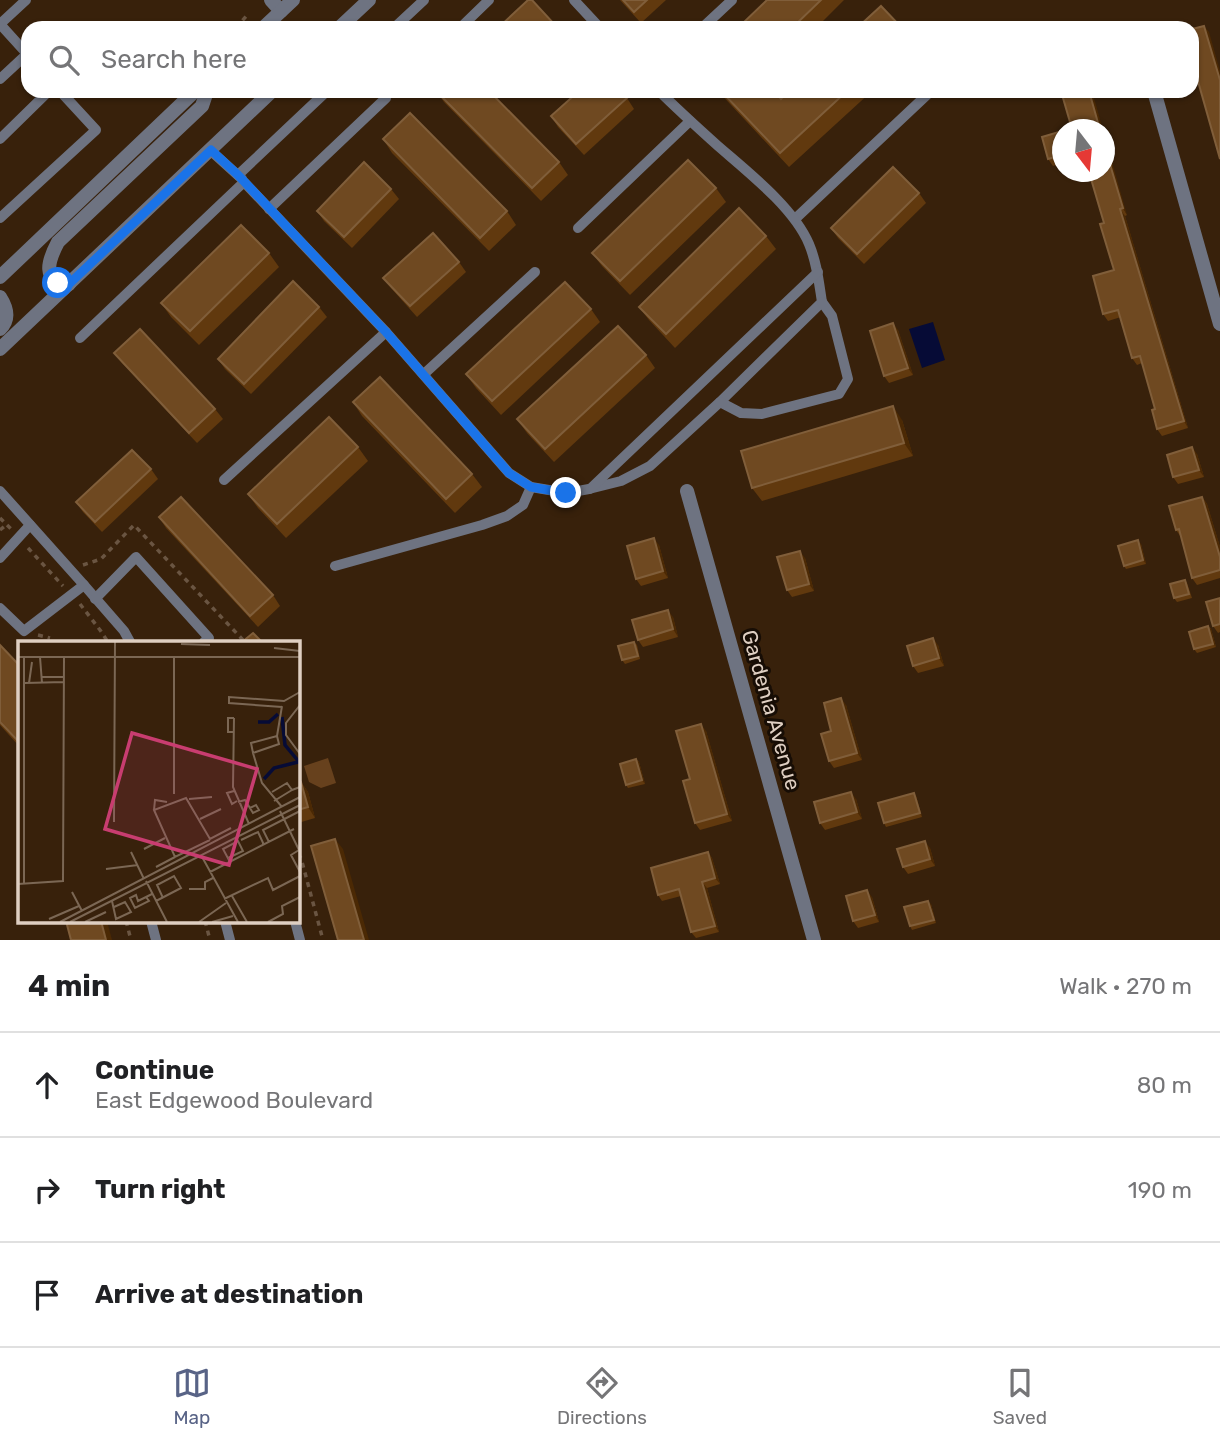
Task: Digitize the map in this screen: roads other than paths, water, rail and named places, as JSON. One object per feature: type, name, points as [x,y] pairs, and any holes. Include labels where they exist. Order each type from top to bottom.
[{"type":"street","points":[[267,21],[276,5],[293,0]]},
{"type":"street","points":[[344,21],[355,0]]},
{"type":"street","points":[[346,21],[369,0]]},
{"type":"street","points":[[0,277],[188,98]]},
{"type":"street","points":[[69,284],[58,283],[51,277],[50,257],[58,242],[202,106],[205,98]]},
{"type":"street","points":[[0,349],[265,98]]},
{"type":"street","points":[[1156,98],[1220,324]]},
{"type":"street","points":[[0,297],[8,316],[0,329]]},
{"type":"street","name":"Gardenia Avenue","points":[[687,491],[814,940]]},
{"type":"lane","points":[[21,48],[0,24],[26,0]]},
{"type":"lane","points":[[402,21],[424,0]]},
{"type":"lane","points":[[467,21],[489,0]]},
{"type":"lane","points":[[575,0],[594,21]]},
{"type":"lane","points":[[710,21],[732,0]]},
{"type":"lane","points":[[0,79],[21,60]]},
{"type":"lane","points":[[0,139],[42,98]]},
{"type":"lane","points":[[0,218],[96,130],[66,98]]},
{"type":"lane","points":[[80,338],[320,98]]},
{"type":"lane","points":[[269,209],[386,98]]},
{"type":"lane","points":[[666,98],[755,178],[795,219],[809,244],[818,272],[822,302],[832,316],[848,379],[839,394],[762,414],[741,413],[720,402]]},
{"type":"lane","points":[[795,219],[924,98]]},
{"type":"lane","points":[[578,228],[690,121]]},
{"type":"lane","points":[[211,150],[386,332],[509,473],[531,487],[566,493],[589,489],[621,481],[650,466],[822,302]]},
{"type":"lane","points":[[424,374],[535,272]]},
{"type":"lane","points":[[589,489],[818,272]]},
{"type":"lane","points":[[224,480],[386,332]]},
{"type":"lane","points":[[335,566],[507,516],[523,505],[531,487]]},
{"type":"lane","points":[[0,491],[124,631],[129,641]]},
{"type":"lane","points":[[0,558],[30,525]]},
{"type":"lane","points":[[95,599],[136,557],[209,638],[205,641]]},
{"type":"lane","points":[[0,608],[24,631],[84,585]]},
{"type":"lane","points":[[151,922],[156,940]]},
{"type":"lane","points":[[225,922],[230,940]]},
{"type":"lane","points":[[295,922],[300,940]]}]
